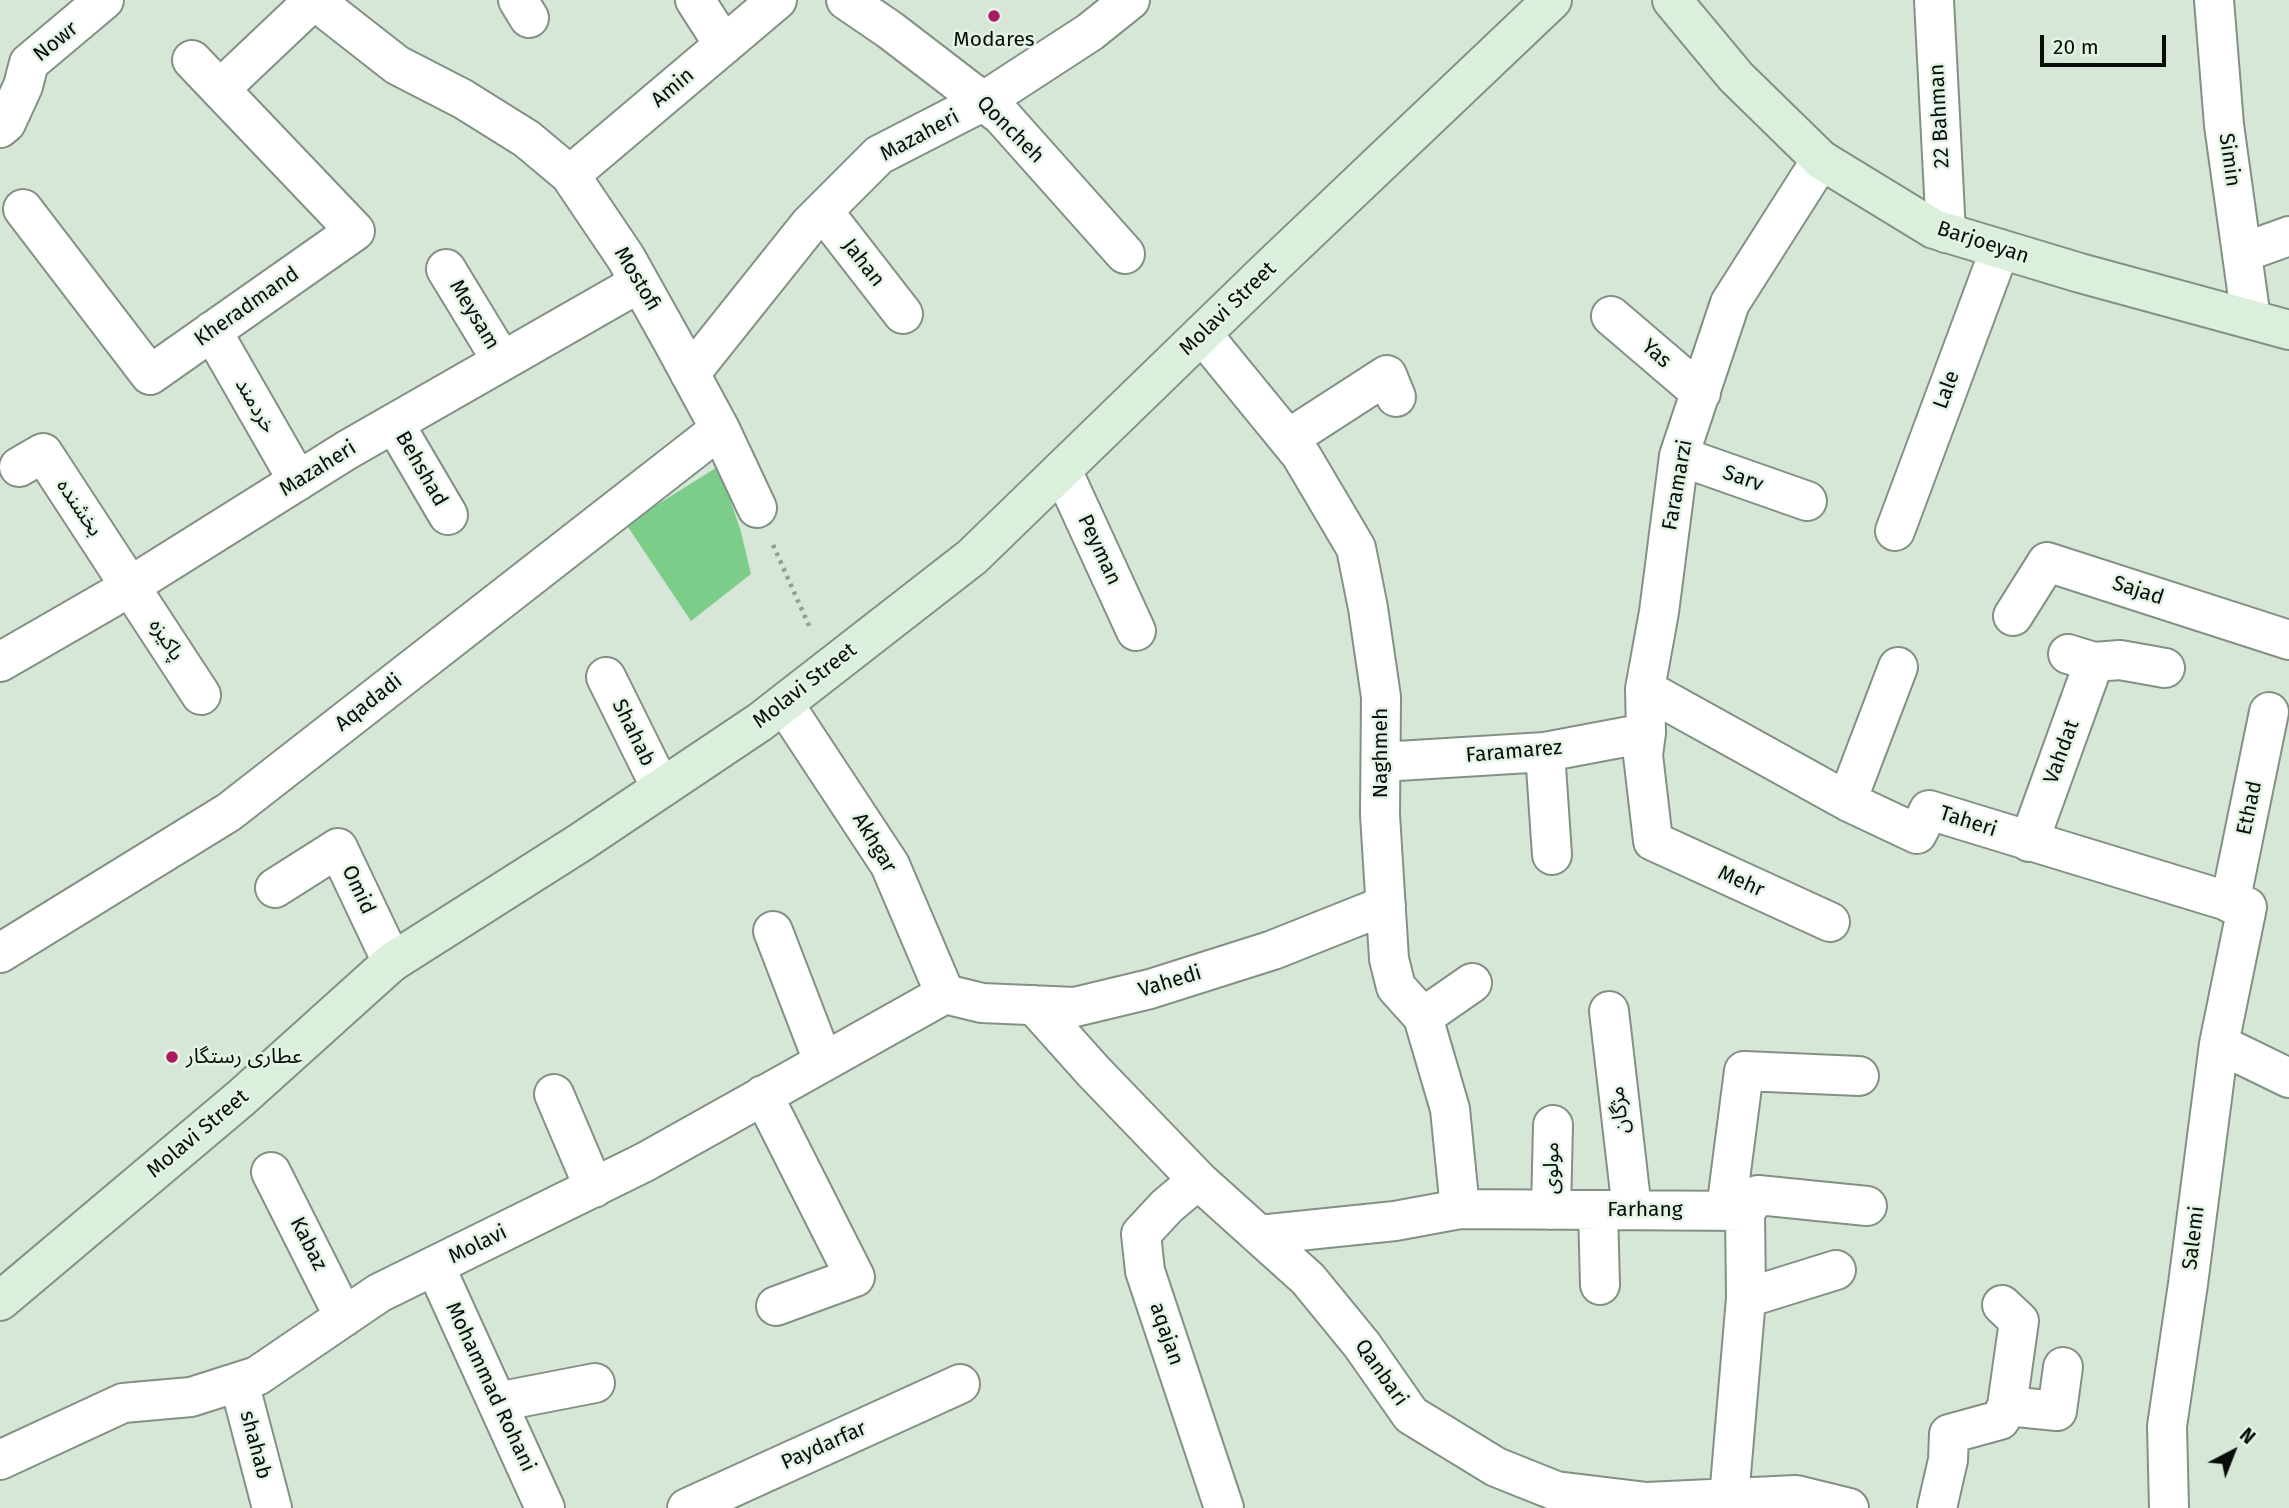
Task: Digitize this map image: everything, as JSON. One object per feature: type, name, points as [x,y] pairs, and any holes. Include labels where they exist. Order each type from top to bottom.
[{"type":"main road","name":"Molavi Street","points":[[0,1301],[241,1098],[392,962],[760,722],[972,557],[1552,0]]},
{"type":"main road","name":"Barjoeyan","points":[[1672,0],[1737,78],[1821,160],[1934,229],[2080,273],[2289,330]]},
{"type":"street","name":"Nowr","points":[[0,128],[6,123],[23,86],[29,63],[104,0]]},
{"type":"street","points":[[220,89],[314,0]]},
{"type":"street","name":"Mostofi","points":[[314,0],[397,65],[463,99],[527,139],[570,175],[626,258],[720,429],[757,508]]},
{"type":"street","points":[[695,0],[724,45]]},
{"type":"street","name":"Amin","points":[[570,175],[777,0]]},
{"type":"street","name":"Qoncheh","points":[[846,0],[890,30],[1002,116],[1125,254]]},
{"type":"street","name":"Mazaheri","points":[[690,374],[809,225],[879,155],[984,101],[1090,32],[1129,0]]},
{"type":"street","name":"22 Bahman","points":[[1934,0],[1947,233]]},
{"type":"street","name":"Simin","points":[[2214,0],[2224,125],[2251,319]]},
{"type":"street","name":"Kheradmand","points":[[23,209],[150,374],[355,231],[192,60]]},
{"type":"street","name":"Faramarzi","points":[[1653,841],[1643,755],[1646,733],[1645,690],[1659,612],[1679,456],[1730,303],[1821,160]]},
{"type":"street","name":"Jahan","points":[[823,211],[903,314]]},
{"type":"street","points":[[2242,253],[2289,236]]},
{"type":"street","name":"Lale","points":[[1895,531],[2000,249]]},
{"type":"street","name":"Meysam","points":[[446,269],[502,361]]},
{"type":"street","name":"Mazaheri","points":[[0,662],[131,586],[394,423],[639,283]]},
{"type":"street","name":"Yas","points":[[1611,316],[1701,393]]},
{"type":"street","name":"خردمند","points":[[212,331],[298,481]]},
{"type":"street","name":"Naghmeh","points":[[1202,334],[1301,455],[1356,548],[1381,697],[1380,815],[1389,959],[1396,987],[1423,1017],[1450,1109],[1460,1209]]},
{"type":"street","points":[[1288,439],[1387,375],[1396,397]]},
{"type":"street","name":"Behshad","points":[[394,423],[448,514]]},
{"type":"street","name":"Aqadadi","points":[[0,953],[229,812],[720,429]]},
{"type":"street","name":"بخشنده","points":[[19,467],[43,453],[131,586]]},
{"type":"street","name":"Sarv","points":[[1679,456],[1807,501]]},
{"type":"street","name":"Peyman","points":[[1062,470],[1136,631]]},
{"type":"street","name":"Sajad","points":[[2013,615],[2047,562],[2289,640]]},
{"type":"street","name":"پاکیزه","points":[[131,586],[201,695]]},
{"type":"street","name":"Vahdat","points":[[2029,842],[2081,658],[2120,660],[2165,668]]},
{"type":"street","points":[[1847,801],[1898,667]]},
{"type":"street","name":"Shahab","points":[[606,677],[661,788]]},
{"type":"street","name":"Taheri","points":[[1645,690],[1847,801],[1917,834],[1928,810],[2239,905]]},
{"type":"street","name":"Akhgar","points":[[784,704],[890,865],[945,994]]},
{"type":"street","name":"Ethad","points":[[2219,1044],[2269,712]]},
{"type":"street","name":"Faramarez","points":[[1381,762],[1545,752],[1646,733]]},
{"type":"street","points":[[1545,752],[1552,855]]},
{"type":"street","name":"Mehr","points":[[1653,841],[1830,922]]},
{"type":"street","name":"Omid","points":[[275,888],[338,848],[392,962]]},
{"type":"street","name":"Vahedi","points":[[945,994],[982,1003],[1075,1007],[1150,989],[1273,950],[1386,905]]},
{"type":"street","points":[[773,931],[823,1061]]},
{"type":"street","points":[[1423,1017],[1472,983]]},
{"type":"street","name":"Molavi","points":[[0,1460],[123,1403],[191,1397],[257,1376],[379,1293],[645,1162],[945,994]]},
{"type":"street","name":"Qanbari","points":[[1034,1005],[1198,1180],[1308,1279],[1363,1345],[1410,1415],[1496,1467],[1556,1490],[1647,1502],[1716,1502],[1796,1495],[1846,1507]]},
{"type":"street","name":"مژگان","points":[[1600,1285],[1615,1210],[1609,1011]]},
{"type":"street","points":[[2219,1044],[2289,1079]]},
{"type":"street","name":"Salemi","points":[[2169,1508],[2167,1426],[2219,1044]]},
{"type":"street","points":[[1716,1502],[1746,1297],[1735,1210],[1744,1071],[1859,1076]]},
{"type":"street","points":[[554,1094],[594,1188]]},
{"type":"street","points":[[763,1095],[855,1277],[776,1306]]},
{"type":"street","name":"مولوی","points":[[1551,1210],[1553,1125]]},
{"type":"street","name":"Kabaz","points":[[271,1172],[344,1317]]},
{"type":"street","name":"aqajan","points":[[1198,1180],[1167,1206],[1141,1234],[1144,1271],[1224,1508]]},
{"type":"street","points":[[1735,1210],[1758,1195],[1867,1206]]},
{"type":"street","name":"Farhang","points":[[1259,1235],[1395,1221],[1460,1209],[1735,1210]]},
{"type":"street","name":"Mohammad Rohani","points":[[435,1266],[545,1508]]},
{"type":"street","points":[[1746,1297],[1836,1270]]},
{"type":"street","points":[[1937,1508],[1948,1460],[1950,1434],[2000,1420],[2007,1406],[2018,1321],[2002,1305]]},
{"type":"street","points":[[2007,1406],[2057,1411],[2063,1367]]},
{"type":"street","name":"shahab","points":[[239,1382],[272,1508]]},
{"type":"street","points":[[497,1402],[595,1383]]},
{"type":"street","name":"Paydarfar","points":[[687,1508],[960,1384]]},
{"type":"path","points":[[757,508],[828,669]]},
{"type":"building","points":[[719,466],[741,532],[751,574],[691,621],[626,524]]},
{"type":"place","name":"Modares","points":[[994,16]]},
{"type":"place","name":"عطاری رستگار","points":[[172,1057]]}]
